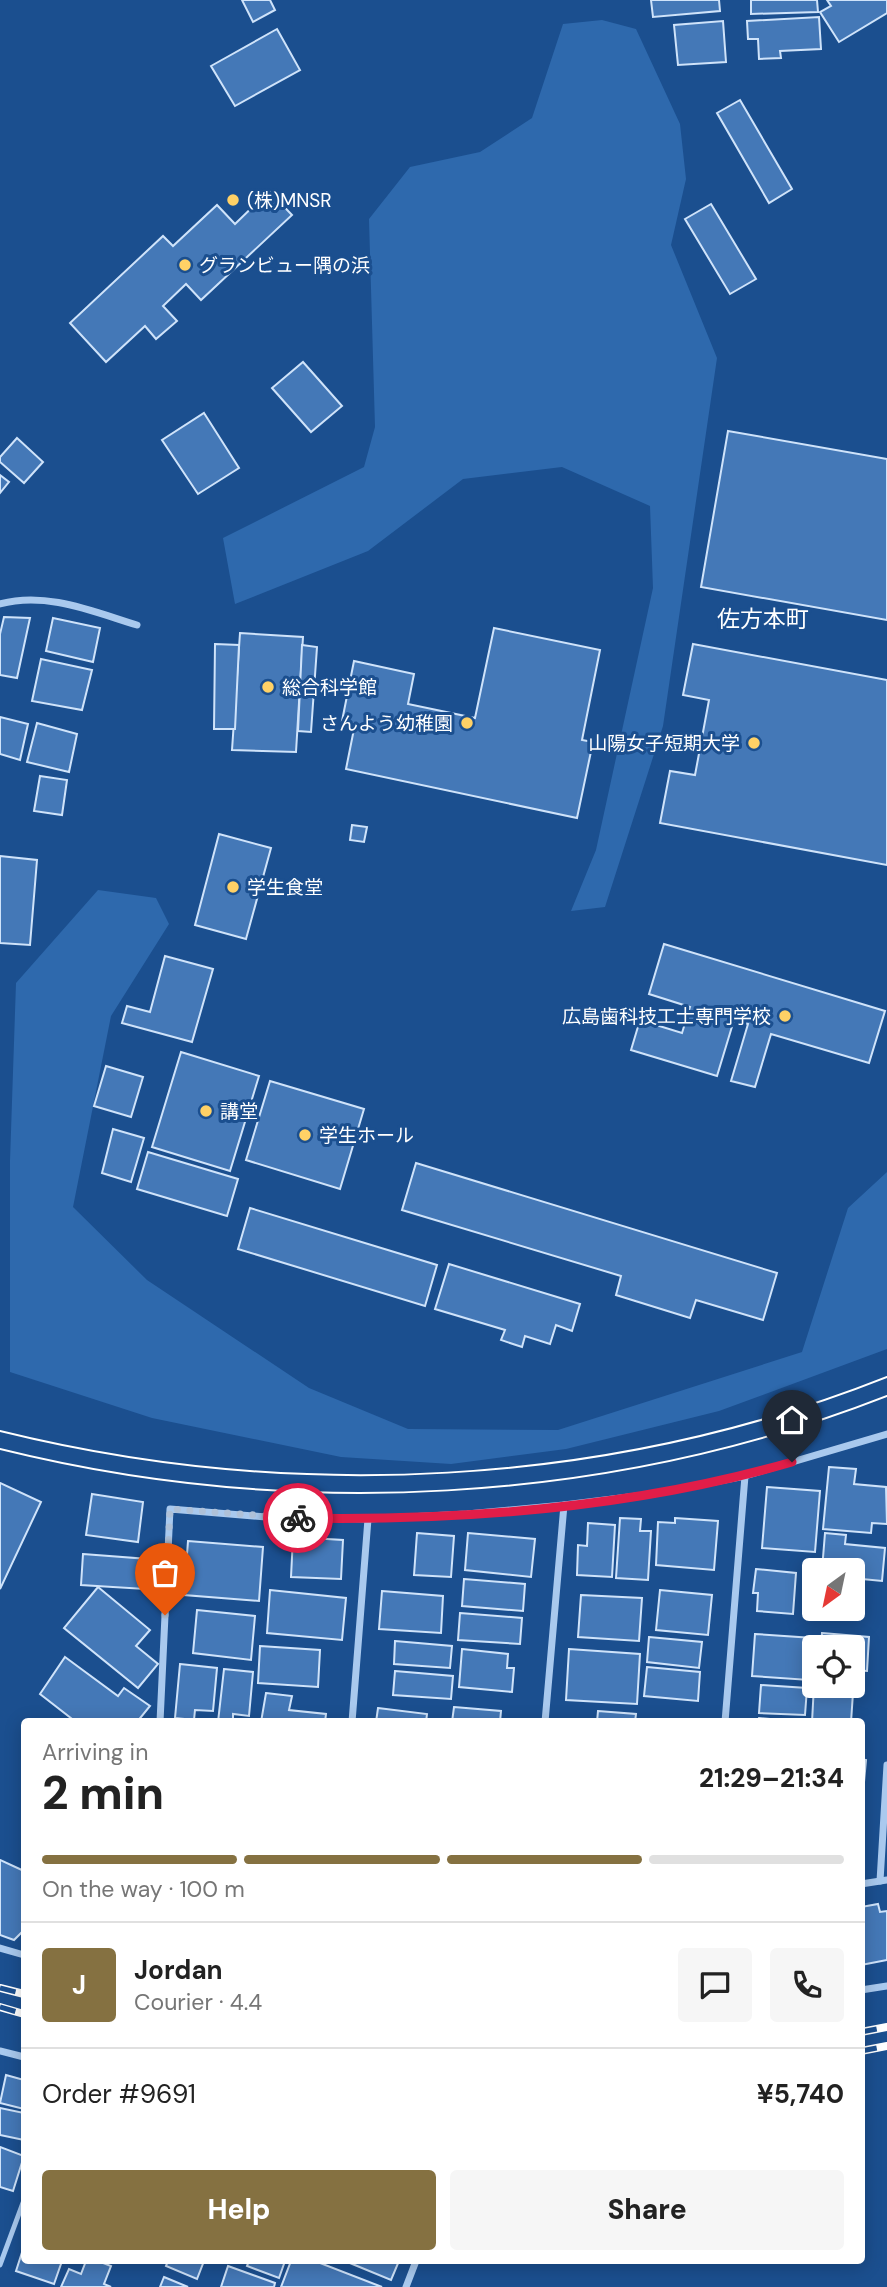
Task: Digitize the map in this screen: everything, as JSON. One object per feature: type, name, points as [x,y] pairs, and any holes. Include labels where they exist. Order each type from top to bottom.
[{"type":"street","points":[[0,604],[38,600],[70,604],[137,625]]},
{"type":"street","points":[[160,1718],[170,1509],[266,1517],[368,1519],[564,1506],[653,1494],[745,1476],[887,1434]]},
{"type":"street","points":[[725,1718],[745,1476]]},
{"type":"street","points":[[545,1718],[564,1506]]},
{"type":"street","points":[[352,1718],[368,1519]]},
{"type":"street","points":[[865,1883],[883,1880],[887,1765]]},
{"type":"street","points":[[0,1948],[21,1954]]},
{"type":"street","points":[[865,1989],[887,1986]]},
{"type":"street","points":[[0,2051],[21,2056]]},
{"type":"street","points":[[406,2287],[415,2264]]},
{"type":"lane","points":[[0,2264],[21,2208]]},
{"type":"shaded area","points":[[602,20],[636,29],[680,124],[686,179],[671,245],[717,358],[663,726],[605,907],[571,911],[596,850],[653,588],[650,506],[562,467],[463,479],[368,551],[235,604],[223,538],[364,467],[375,427],[369,219],[410,167],[480,152],[532,118],[563,24]]},
{"type":"shaded area","points":[[98,890],[156,898],[169,924],[111,1016],[73,1207],[147,1280],[309,1388],[408,1429],[558,1430],[802,1352],[848,1208],[887,1172],[887,1349],[719,1411],[566,1449],[451,1464],[341,1457],[152,1418],[10,1372],[10,1161],[16,983]]},
{"type":"building","points":[[242,0],[270,0],[275,10],[253,22]]},
{"type":"building","points":[[651,0],[719,0],[720,11],[653,17]]},
{"type":"building","points":[[751,0],[817,0],[818,12],[751,14]]},
{"type":"building","points":[[827,0],[887,0],[887,13],[839,42],[820,12],[831,6]]},
{"type":"building","points":[[819,17],[821,49],[780,51],[781,58],[759,59],[758,39],[748,39],[747,21]]},
{"type":"building","points":[[723,21],[726,62],[678,65],[674,25]]},
{"type":"building","points":[[277,29],[300,70],[235,106],[211,66]]},
{"type":"building","points":[[740,100],[792,189],[769,203],[717,113]]},
{"type":"building","name":"グランビュー隅の浜","points":[[269,191],[292,215],[201,300],[186,284],[163,306],[177,321],[156,339],[145,326],[106,362],[70,323],[163,236],[173,246],[217,205],[235,224]]},
{"type":"building","points":[[711,204],[756,279],[730,294],[685,219]]},
{"type":"building","points":[[303,362],[342,406],[311,432],[272,388]]},
{"type":"building","points":[[204,413],[239,468],[198,494],[162,440]]},
{"type":"building","points":[[728,431],[887,459],[887,620],[701,587]]},
{"type":"building","points":[[17,438],[43,462],[24,483],[0,462],[0,457]]},
{"type":"building","points":[[0,475],[9,482],[0,493]]},
{"type":"building","points":[[4,617],[30,618],[17,678],[0,675],[0,634]]},
{"type":"building","points":[[53,618],[100,628],[93,662],[46,651]]},
{"type":"building","name":"さんよう幼稚園","points":[[494,628],[600,650],[582,740],[593,742],[577,818],[346,769],[355,724],[342,721],[354,661],[414,674],[408,704],[475,718]]},
{"type":"building","name":"総合科学館","points":[[240,633],[303,637],[296,752],[232,750]]},
{"type":"building","name":"総合科学館","points":[[215,644],[239,645],[235,729],[214,729]]},
{"type":"building","points":[[693,644],[887,680],[887,865],[660,823],[670,771],[695,775],[709,700],[683,695]]},
{"type":"building","name":"総合科学館","points":[[302,645],[317,647],[311,732],[298,731]]},
{"type":"building","points":[[41,659],[92,670],[82,710],[32,701]]},
{"type":"building","points":[[0,717],[28,724],[20,760],[0,754]]},
{"type":"building","points":[[37,723],[77,734],[69,772],[27,762]]},
{"type":"building","points":[[40,776],[67,780],[62,815],[34,811]]},
{"type":"building","points":[[352,825],[367,827],[364,842],[350,840]]},
{"type":"building","name":"学生食堂","points":[[219,834],[271,848],[246,939],[195,925]]},
{"type":"building","points":[[0,856],[37,860],[30,945],[0,943]]},
{"type":"building","name":"広島歯科技工士専門学校","points":[[664,944],[885,1011],[869,1063],[771,1034],[755,1087],[731,1081],[748,1024],[734,1020],[717,1076],[631,1050],[640,1020],[682,1033],[690,1007],[649,994]]},
{"type":"building","points":[[165,956],[213,969],[192,1042],[122,1023],[127,1006],[150,1012]]},
{"type":"building","name":"講堂","points":[[181,1052],[259,1076],[230,1171],[152,1147]]},
{"type":"building","points":[[106,1066],[143,1077],[131,1117],[94,1106]]},
{"type":"building","name":"学生ホール","points":[[270,1081],[364,1109],[340,1189],[246,1160]]},
{"type":"building","points":[[113,1129],[144,1138],[131,1182],[102,1173]]},
{"type":"building","points":[[148,1152],[238,1179],[227,1216],[137,1189]]},
{"type":"building","points":[[416,1163],[777,1273],[763,1320],[696,1300],[690,1318],[616,1295],[621,1276],[402,1210]]},
{"type":"building","points":[[250,1208],[437,1265],[425,1306],[238,1249]]},
{"type":"building","points":[[449,1264],[580,1304],[572,1331],[556,1325],[550,1344],[525,1336],[522,1347],[501,1340],[505,1330],[435,1309]]},
{"type":"building","points":[[829,1467],[856,1469],[854,1484],[886,1487],[887,1524],[872,1523],[871,1533],[823,1529]]},
{"type":"building","points":[[0,1483],[41,1502],[0,1589]]},
{"type":"building","points":[[767,1487],[820,1491],[815,1552],[762,1548]]},
{"type":"building","points":[[92,1494],[143,1502],[138,1542],[86,1535]]},
{"type":"building","points":[[620,1518],[641,1519],[640,1531],[651,1531],[648,1580],[616,1578]]},
{"type":"building","points":[[675,1518],[718,1521],[714,1570],[656,1565],[658,1522],[675,1523]]},
{"type":"building","points":[[588,1523],[615,1525],[612,1577],[577,1575],[578,1545],[587,1546]]},
{"type":"building","points":[[417,1533],[454,1536],[451,1577],[414,1575]]},
{"type":"building","points":[[468,1533],[535,1539],[531,1577],[465,1570]]},
{"type":"building","points":[[825,1533],[846,1535],[845,1544],[885,1548],[882,1581],[865,1579],[865,1558],[823,1558]]},
{"type":"building","points":[[293,1537],[343,1540],[341,1579],[291,1577]]},
{"type":"building","points":[[188,1541],[263,1547],[259,1601],[184,1595]]},
{"type":"building","points":[[83,1554],[148,1559],[145,1589],[81,1585]]},
{"type":"building","points":[[756,1569],[796,1573],[793,1614],[757,1611],[758,1593],[753,1593]]},
{"type":"building","points":[[464,1579],[525,1584],[523,1611],[462,1606]]},
{"type":"building","points":[[98,1587],[150,1630],[136,1646],[158,1664],[138,1688],[64,1628]]},
{"type":"building","points":[[270,1590],[346,1598],[342,1640],[267,1633]]},
{"type":"building","points":[[660,1590],[712,1595],[708,1635],[656,1630]]},
{"type":"building","points":[[382,1591],[443,1596],[441,1633],[379,1629]]},
{"type":"building","points":[[581,1595],[642,1598],[639,1641],[578,1637]]},
{"type":"building","points":[[197,1610],[255,1616],[251,1660],[193,1653]]},
{"type":"building","points":[[460,1613],[522,1618],[520,1644],[458,1640]]},
{"type":"building","points":[[755,1634],[802,1637],[802,1680],[752,1676]]},
{"type":"building","points":[[649,1637],[702,1642],[699,1668],[647,1662]]},
{"type":"building","points":[[865,1637],[869,1637],[865,1671]]},
{"type":"building","points":[[395,1641],[452,1646],[450,1668],[394,1664]]},
{"type":"building","points":[[260,1646],[320,1650],[318,1687],[258,1683]]},
{"type":"building","points":[[462,1649],[508,1654],[507,1668],[514,1668],[512,1692],[459,1687]]},
{"type":"building","points":[[569,1649],[640,1654],[637,1704],[566,1700]]},
{"type":"building","points":[[65,1657],[118,1696],[124,1688],[150,1706],[140,1718],[71,1718],[40,1694]]},
{"type":"building","points":[[180,1664],[217,1668],[213,1711],[195,1710],[194,1718],[175,1718]]},
{"type":"building","points":[[647,1667],[700,1672],[698,1701],[644,1696]]},
{"type":"building","points":[[224,1669],[253,1672],[249,1716],[233,1714],[233,1718],[218,1718]]},
{"type":"building","points":[[395,1671],[453,1676],[451,1699],[393,1695]]},
{"type":"building","points":[[761,1685],[802,1688],[802,1698],[806,1698],[805,1715],[759,1713]]},
{"type":"building","points":[[266,1693],[292,1696],[289,1710],[326,1714],[326,1718],[262,1718]]},
{"type":"building","points":[[813,1698],[853,1698],[851,1718],[812,1718]]},
{"type":"building","points":[[454,1707],[501,1711],[500,1718],[453,1718]]},
{"type":"building","points":[[378,1708],[427,1714],[426,1718],[377,1718]]},
{"type":"building","points":[[598,1711],[636,1714],[636,1718],[597,1718]]},
{"type":"building","points":[[0,1860],[21,1870],[21,1933],[14,1940],[0,1935]]},
{"type":"building","points":[[878,1904],[880,1912],[887,1911],[887,1960],[865,1964],[865,1906]]},
{"type":"building","points":[[6,2075],[21,2079],[21,2108],[0,2103]]},
{"type":"building","points":[[0,2108],[21,2112],[21,2139],[0,2135]]},
{"type":"building","points":[[0,2147],[21,2155],[21,2166],[13,2191],[0,2187]]},
{"type":"building","points":[[21,2255],[21,2264],[61,2264],[54,2284],[16,2271]]},
{"type":"building","points":[[85,2264],[111,2266],[104,2284],[111,2287],[61,2287],[69,2269],[81,2274]]},
{"type":"building","points":[[167,2264],[203,2264],[197,2279],[166,2266]]},
{"type":"building","points":[[248,2264],[284,2264],[279,2278],[247,2266]]},
{"type":"building","points":[[290,2264],[323,2264],[382,2287],[281,2287]]},
{"type":"building","points":[[352,2264],[398,2264],[391,2280]]},
{"type":"building","points":[[228,2266],[275,2283],[274,2287],[221,2287]]},
{"type":"building","points":[[164,2277],[188,2287],[160,2287]]},
{"type":"tram line","points":[[0,1431],[110,1454],[222,1469],[335,1475],[448,1473],[560,1462],[671,1442],[780,1414],[887,1377]]},
{"type":"tram line","points":[[0,1449],[110,1472],[222,1486],[335,1493],[448,1490],[560,1480],[671,1460],[781,1433],[887,1396]]},
{"type":"railway","points":[[0,1988],[21,1993]]},
{"type":"railway","points":[[0,2007],[21,2013]]},
{"type":"railway","points":[[865,2031],[887,2027]]},
{"type":"railway","points":[[865,2050],[887,2046]]},
{"type":"way so far","points":[[165,1615],[170,1509],[298,1518]]},
{"type":"place","name":"(株)MNSR","points":[[233,200]]},
{"type":"place","name":"グランビュー隅の浜","points":[[185,265]]},
{"type":"place","name":"総合科学館","points":[[268,687]]},
{"type":"place","name":"さんよう幼稚園","points":[[467,723]]},
{"type":"place","name":"山陽女子短期大学","points":[[754,743]]},
{"type":"place","name":"学生食堂","points":[[233,887]]},
{"type":"place","name":"広島歯科技工士専門学校","points":[[785,1016]]},
{"type":"place","name":"講堂","points":[[206,1111]]},
{"type":"place","name":"学生ホール","points":[[305,1135]]},
{"type":"district","name":"佐方本町","points":[[763,619]]},
{"type":"route","points":[[298,1518],[368,1519],[564,1506],[653,1494],[745,1476],[792,1462]]}]
